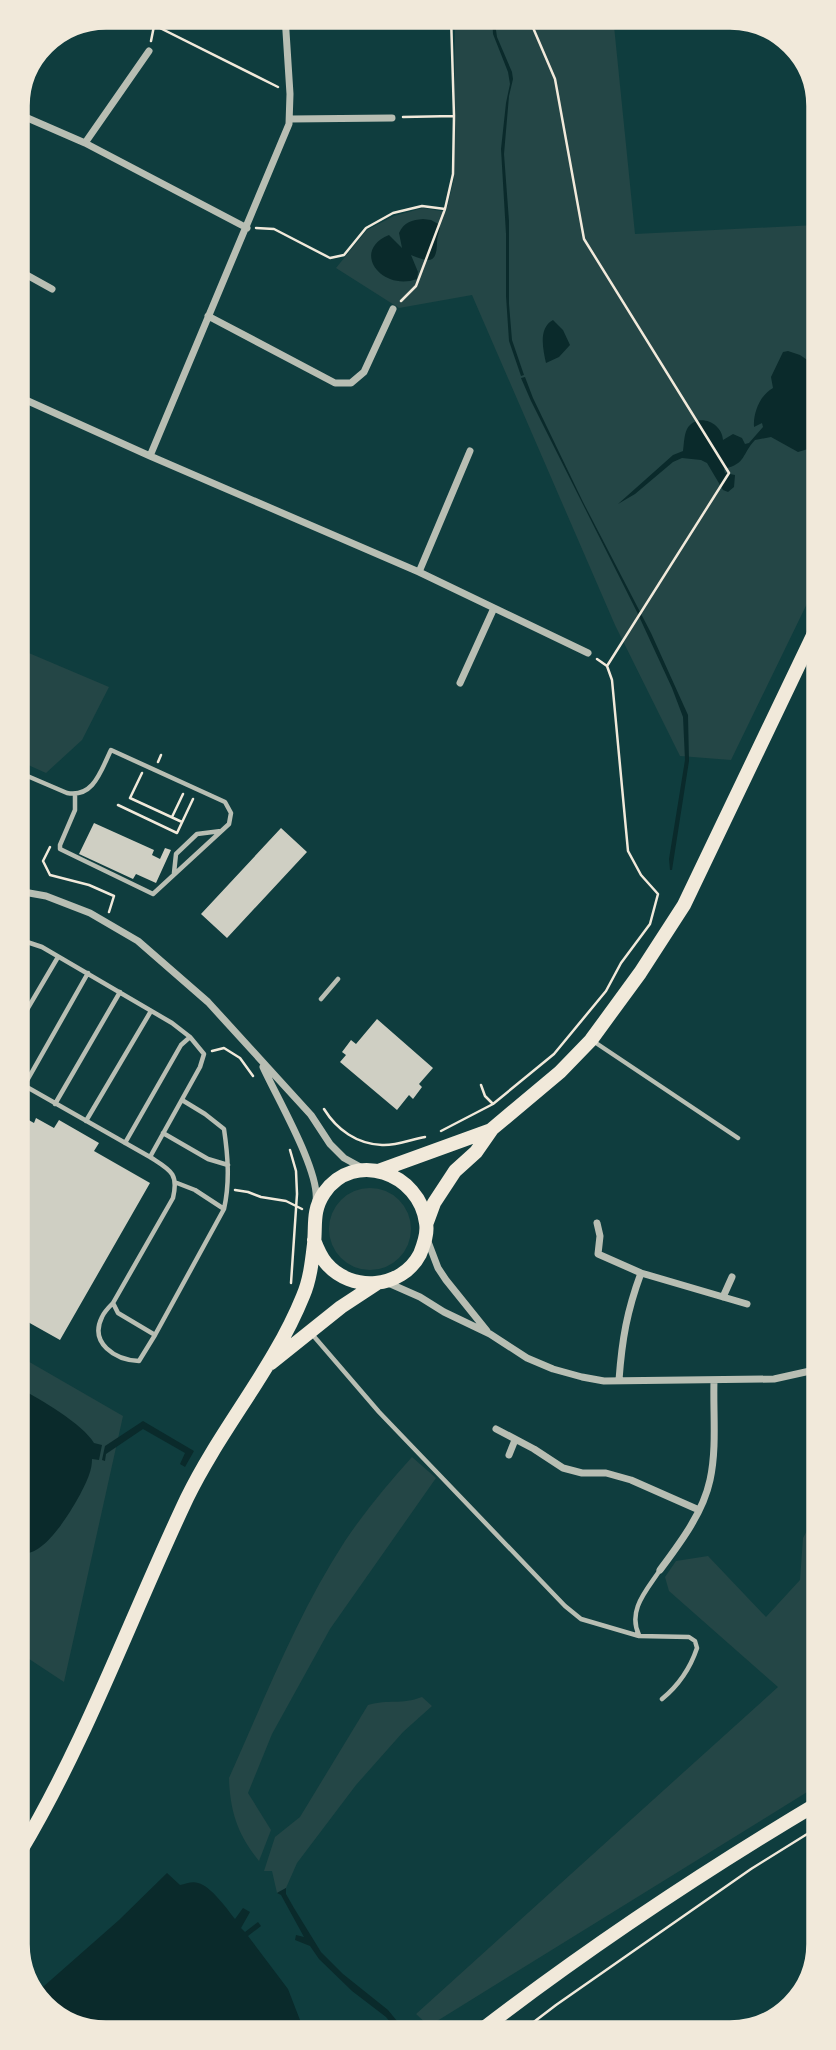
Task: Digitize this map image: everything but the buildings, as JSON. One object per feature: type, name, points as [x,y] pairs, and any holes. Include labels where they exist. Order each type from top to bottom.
[{"type":"highway","points":[[268,1366],[341,1307],[381,1283],[398,1277],[410,1267],[418,1257],[434,1203],[455,1171],[476,1152],[492,1129],[560,1072],[591,1040],[624,997],[684,905],[808,646]]},
{"type":"highway","points":[[28,1838],[68,1766],[188,1495],[234,1415],[268,1366],[303,1296],[312,1264],[315,1213],[324,1193],[347,1175],[372,1171],[492,1129]]},
{"type":"highway","points":[[372,1171],[397,1177],[412,1189],[421,1203],[426,1230]]},
{"type":"highway","points":[[314,1240],[327,1265],[341,1276],[358,1283],[381,1283]]},
{"type":"highway","points":[[492,2022],[542,1984],[736,1852],[808,1809]]},
{"type":"street","points":[[150,456],[289,124],[286,28]]},
{"type":"street","points":[[85,143],[149,51]]},
{"type":"street","points":[[28,118],[85,143],[247,228]]},
{"type":"street","points":[[290,119],[392,118]]},
{"type":"street","points":[[28,276],[52,289]]},
{"type":"street","points":[[208,316],[335,383],[351,383],[364,372],[393,309]]},
{"type":"street","points":[[28,401],[419,572],[588,653]]},
{"type":"street","points":[[419,572],[470,451]]},
{"type":"street","points":[[460,683],[494,608]]},
{"type":"street","points":[[28,893],[46,896],[90,913],[138,941],[208,1002],[311,1115],[330,1144],[344,1158],[372,1171]]},
{"type":"street","points":[[259,1060],[307,1161],[317,1196],[315,1213]]},
{"type":"street","points":[[597,1223],[600,1236],[598,1254],[641,1273],[747,1304]]},
{"type":"street","points":[[426,1230],[438,1268],[490,1334]]},
{"type":"street","points":[[619,1380],[621,1343],[629,1305],[641,1273]]},
{"type":"street","points":[[723,1297],[732,1277]]},
{"type":"street","points":[[381,1283],[420,1297],[490,1334],[527,1358],[582,1377],[604,1381],[714,1381],[774,1379],[808,1372]]},
{"type":"street","points":[[660,1570],[679,1545],[699,1510],[710,1481],[714,1381]]},
{"type":"street","points":[[496,1429],[563,1468],[582,1473],[606,1473],[631,1480],[699,1510]]},
{"type":"street","points":[[509,1455],[515,1440]]},
{"type":"lane","points":[[28,776],[67,793],[83,793],[95,783],[111,750],[225,802],[231,813],[229,824],[153,894],[62,851],[60,845],[75,810],[75,795]]},
{"type":"lane","points":[[174,875],[176,854],[197,834],[221,831]]},
{"type":"lane","points":[[28,942],[42,947],[172,1023],[190,1037],[204,1054],[200,1067],[150,1157]]},
{"type":"lane","points":[[28,1008],[58,956]]},
{"type":"lane","points":[[28,1073],[88,974]]},
{"type":"lane","points":[[321,999],[338,979]]},
{"type":"lane","points":[[55,1104],[120,992]]},
{"type":"lane","points":[[86,1121],[150,1011]]},
{"type":"lane","points":[[125,1143],[181,1045],[190,1037]]},
{"type":"lane","points":[[591,1040],[738,1138]]},
{"type":"lane","points":[[28,1088],[150,1157],[170,1170],[177,1183],[195,1190],[224,1209]]},
{"type":"lane","points":[[177,1183],[173,1198],[113,1303],[102,1316],[97,1332],[100,1343],[126,1360],[139,1361],[224,1209],[228,1164],[224,1129],[182,1100]]},
{"type":"lane","points":[[163,1133],[208,1159],[228,1164]]},
{"type":"lane","points":[[113,1303],[118,1313],[155,1335]]},
{"type":"lane","points":[[310,1332],[379,1412],[565,1606],[581,1619],[639,1636],[680,1635],[695,1641],[697,1648],[685,1675],[662,1699]]},
{"type":"lane","points":[[639,1636],[635,1626],[636,1609],[660,1570]]},
{"type":"path","points":[[149,51],[152,28]]},
{"type":"path","points":[[161,28],[290,94]]},
{"type":"path","points":[[393,309],[416,286],[445,209],[453,173],[451,28]]},
{"type":"path","points":[[533,28],[555,79],[584,239],[729,473],[607,666]]},
{"type":"path","points":[[392,118],[454,116]]},
{"type":"path","points":[[247,228],[274,229],[330,258],[344,255],[366,228],[393,214],[422,206],[445,209]]},
{"type":"path","points":[[324,1109],[331,1121],[346,1133],[360,1141],[384,1145],[433,1135],[493,1104],[554,1054],[606,991],[621,963],[650,924],[658,894],[641,875],[628,851],[612,680],[607,666],[588,653]]},
{"type":"path","points":[[151,777],[142,773],[130,798],[182,822]]},
{"type":"path","points":[[172,817],[184,792]]},
{"type":"path","points":[[118,805],[177,833],[194,796]]},
{"type":"path","points":[[132,812],[137,801]]},
{"type":"path","points":[[204,1054],[224,1048],[240,1058],[257,1082]]},
{"type":"path","points":[[481,1085],[485,1096],[493,1104]]},
{"type":"path","points":[[287,1141],[296,1171],[290,1289]]},
{"type":"path","points":[[227,1188],[286,1201],[315,1213]]},
{"type":"path","points":[[534,2022],[751,1870],[808,1834]]},
{"type":"shaded area","points":[[455,28],[614,28],[635,234],[808,225],[808,602],[731,760],[680,756],[615,625],[472,295],[399,308],[336,268],[367,230],[394,216],[423,208],[446,212],[454,179]]},
{"type":"shaded area","points":[[493,28],[496,28],[513,79],[504,154],[509,221],[509,304],[512,340],[524,375],[521,376],[509,341],[506,296],[506,234],[501,149],[510,84]]},
{"type":"shaded area","points":[[423,219],[440,225],[433,258],[427,260],[411,255],[418,272],[417,279],[392,280],[382,275],[371,259],[372,250],[389,235],[402,248],[399,233],[403,226]]},
{"type":"shaded area","points":[[553,320],[563,330],[570,345],[559,357],[546,363],[543,333]]},
{"type":"shaded area","points":[[783,352],[800,355],[808,360],[808,449],[798,452],[771,437],[755,440],[737,464],[724,469],[725,473],[735,475],[734,487],[728,492],[723,490],[707,463],[682,458],[618,504],[673,455],[683,451],[687,429],[697,421],[714,424],[723,440],[733,434],[742,438],[745,444],[749,443],[763,427],[762,423],[754,427],[756,410],[764,395],[773,388],[771,377]]},
{"type":"shaded area","points":[[525,377],[583,502],[651,633],[688,715],[689,761],[672,870],[669,859],[685,760],[683,717],[637,612],[531,401],[521,378]]},
{"type":"shaded area","points":[[28,653],[109,687],[82,740],[46,773],[28,765]]},
{"type":"shaded area","points":[[370,1188],[386,1191],[399,1200],[408,1213],[411,1229],[408,1245],[399,1258],[386,1267],[370,1270],[354,1267],[341,1258],[332,1245],[329,1229],[332,1213],[341,1200],[354,1191]]},
{"type":"shaded area","points":[[28,1361],[123,1416],[64,1682],[28,1658]]},
{"type":"shaded area","points":[[28,1393],[60,1412],[81,1428],[94,1443],[102,1445],[99,1460],[92,1459],[85,1484],[72,1509],[54,1534],[34,1551],[28,1552]]},
{"type":"shaded area","points":[[143,1421],[194,1451],[185,1467],[180,1464],[185,1453],[143,1429],[106,1454],[105,1461],[102,1460],[105,1446]]},
{"type":"shaded area","points":[[412,1457],[436,1478],[330,1629],[272,1734],[248,1793],[271,1830],[259,1861],[236,1823],[229,1778],[282,1657],[328,1569],[361,1519]]},
{"type":"shaded area","points":[[808,1529],[808,1791],[435,2022],[425,2022],[416,2014],[778,1687],[669,1591],[665,1577],[676,1561],[708,1556],[766,1617],[800,1580],[803,1538]]},
{"type":"shaded area","points":[[422,1697],[432,1706],[403,1732],[356,1785],[297,1863],[286,1888],[277,1893],[272,1871],[264,1871],[275,1837],[300,1817],[368,1705]]},
{"type":"shaded area","points":[[167,1873],[180,1885],[194,1882],[203,1885],[235,1919],[243,1908],[250,1912],[241,1928],[245,1932],[258,1922],[261,1926],[248,1936],[288,1989],[301,2022],[101,2022],[67,2012],[42,1988],[119,1920]]},
{"type":"shaded area","points":[[286,1888],[286,1894],[321,1952],[343,1974],[388,2010],[398,2022],[390,2022],[352,1991],[319,1959],[310,1946],[295,1940],[296,1935],[304,1937],[281,1895],[277,1893]]}]
